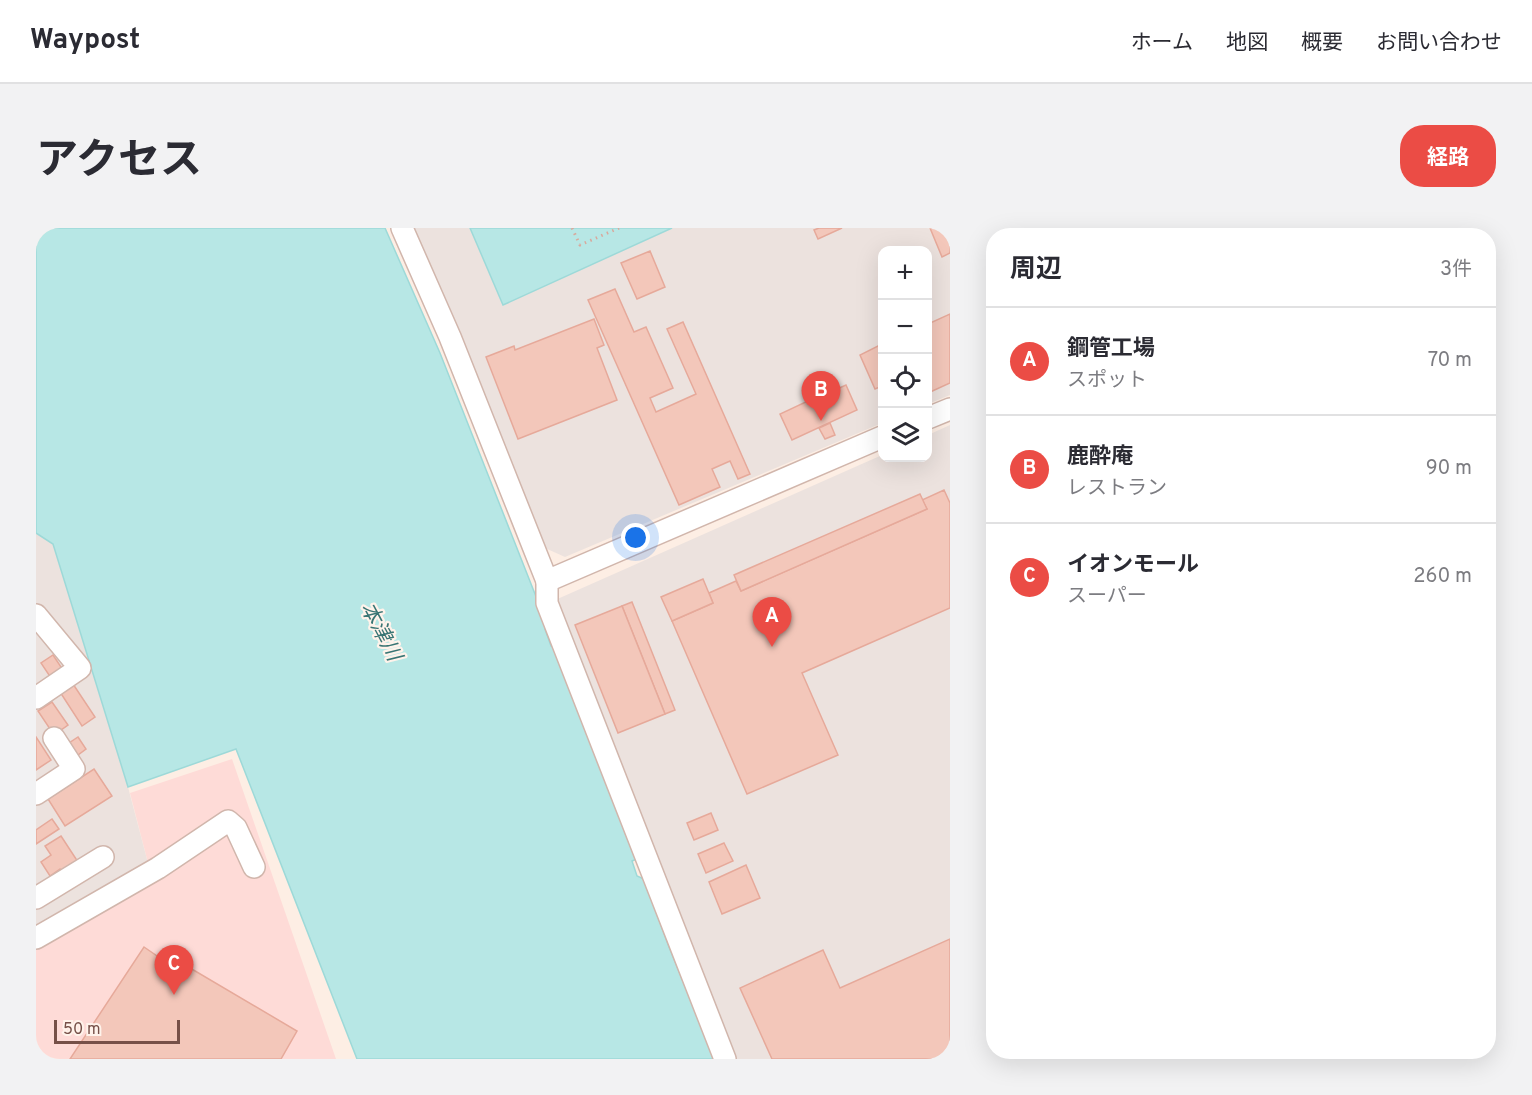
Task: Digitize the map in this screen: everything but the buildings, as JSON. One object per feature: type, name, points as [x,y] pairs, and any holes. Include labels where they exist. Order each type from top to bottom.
[{"type":"street","points":[[402,228],[450,337],[547,581],[547,603],[725,1059]]},
{"type":"street","points":[[932,416],[950,409]]},
{"type":"street","points":[[547,581],[878,439]]},
{"type":"street","points":[[36,615],[80,668],[36,698]]},
{"type":"street","points":[[36,794],[74,769],[54,738]]},
{"type":"street","points":[[39,931],[158,868],[228,821],[236,828],[254,867]]},
{"type":"street","points":[[36,898],[104,857]]},
{"type":"path","points":[[573,228],[580,245],[619,228]]},
{"type":"shaded area","points":[[409,228],[470,228],[503,305],[672,228],[950,228],[950,395],[932,402],[932,246],[878,246],[878,425],[565,557],[545,548]]},
{"type":"shaded area","points":[[950,425],[950,1059],[735,1059],[553,601],[878,457],[878,462],[932,462],[932,433]]},
{"type":"shaded area","points":[[36,533],[53,544],[128,787],[149,867],[36,932]]},
{"type":"shaded area","points":[[232,759],[336,1059],[36,1059],[36,947],[149,867],[130,793]]},
{"type":"water","name":"本津川","points":[[36,228],[385,228],[440,353],[548,627],[545,629],[551,646],[555,648],[637,859],[632,861],[637,876],[644,879],[715,1059],[357,1059],[236,749],[128,787],[53,544],[36,533]]},
{"type":"water","points":[[470,228],[672,228],[503,305]]},
{"type":"place","name":"鹿酔庵","points":[[821,421]]},
{"type":"place","name":"鋼管工場","points":[[772,647]]},
{"type":"place","name":"イオンモール","points":[[174,995]]}]
